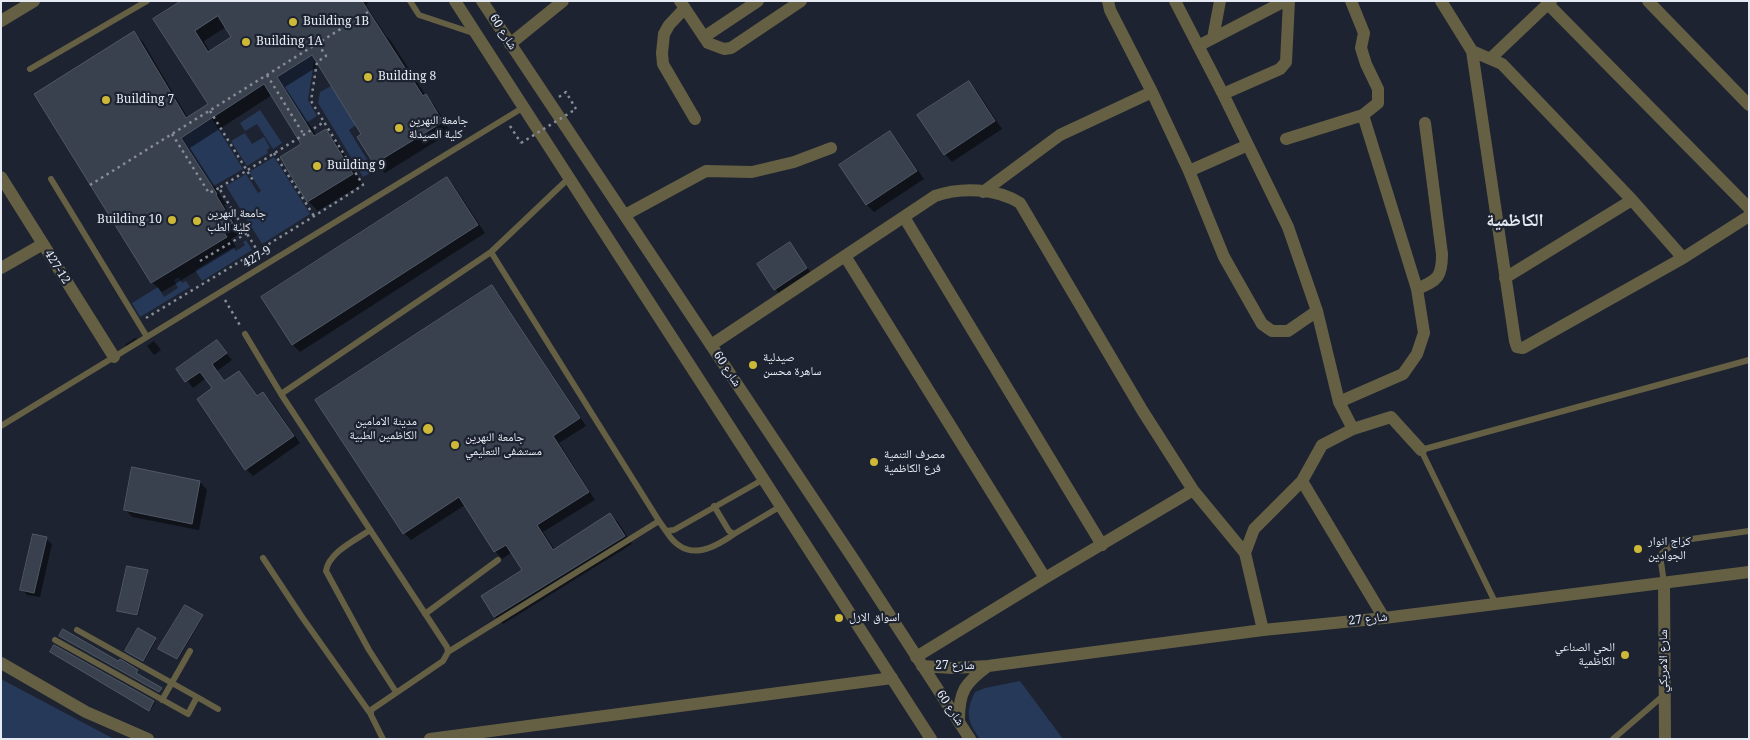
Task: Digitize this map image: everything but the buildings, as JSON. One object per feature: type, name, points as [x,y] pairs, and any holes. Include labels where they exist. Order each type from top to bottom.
[{"type":"street","points":[[1,21],[34,1]]},
{"type":"street","name":"شارع 60","points":[[455,1],[931,739]]},
{"type":"street","name":"شارع 60","points":[[482,1],[854,560],[970,739]]},
{"type":"street","points":[[510,44],[563,1]]},
{"type":"street","points":[[704,37],[758,1]]},
{"type":"street","points":[[695,118],[663,64],[664,34],[683,5],[708,43],[724,49],[731,48],[801,1]]},
{"type":"street","points":[[1108,1],[1110,10],[1152,92],[1189,171],[1224,257],[1262,324],[1272,331],[1288,332],[1317,311]]},
{"type":"street","points":[[1175,1],[1288,227],[1317,311],[1339,402],[1353,429]]},
{"type":"street","points":[[1213,38],[1220,1]]},
{"type":"street","points":[[1198,46],[1285,1]]},
{"type":"street","points":[[1223,94],[1280,69],[1286,62],[1289,1]]},
{"type":"street","points":[[1286,138],[1363,116],[1378,103],[1378,89],[1366,64],[1361,48],[1364,33],[1351,1]]},
{"type":"street","points":[[1441,1],[1472,51],[1517,347],[1523,348],[1683,258],[1749,216]]},
{"type":"street","points":[[1648,1],[1749,105]]},
{"type":"street","points":[[1490,58],[1550,2],[1749,208]]},
{"type":"street","points":[[1472,51],[1502,64],[1632,200],[1683,258]]},
{"type":"street","points":[[983,192],[1060,135],[1152,92]]},
{"type":"street","points":[[1339,402],[1403,374],[1417,354],[1424,333],[1417,289],[1363,116]]},
{"type":"street","points":[[1417,289],[1434,282],[1442,268],[1442,254],[1425,123]]},
{"type":"street","points":[[1189,171],[1248,145]]},
{"type":"street","points":[[625,215],[706,171],[752,172],[794,162],[831,148]]},
{"type":"street","name":"427-12","points":[[1,177],[114,357]]},
{"type":"street","points":[[711,345],[935,196],[958,190],[983,192],[1003,195],[1020,203],[1142,410],[1193,490],[1245,553],[1263,630]]},
{"type":"street","points":[[1505,278],[1632,200]]},
{"type":"street","points":[[904,217],[1102,545]]},
{"type":"street","points":[[1,268],[43,244]]},
{"type":"street","points":[[845,256],[1045,578]]},
{"type":"street","points":[[1245,553],[1254,528],[1302,481],[1322,445],[1353,429],[1391,417],[1421,450]]},
{"type":"street","points":[[1302,481],[1384,618]]},
{"type":"street","points":[[919,661],[1045,578],[1193,490]]},
{"type":"street","name":"شارع 27","points":[[919,661],[953,668],[988,666],[1263,630],[1384,618],[1749,572]]},
{"type":"street","name":"شارع الامريكي","points":[[1664,584],[1665,739]]},
{"type":"street","points":[[1,663],[86,712],[140,737]]},
{"type":"street","name":"شارع 27","points":[[959,720],[959,703],[965,687],[973,677],[988,666]]},
{"type":"street","points":[[430,739],[892,678]]},
{"type":"lane","points":[[30,70],[147,1]]},
{"type":"lane","points":[[410,1],[419,15],[477,35]]},
{"type":"lane","name":"427-9","points":[[1,426],[524,107]]},
{"type":"lane","points":[[281,394],[491,252],[569,177]]},
{"type":"lane","points":[[51,179],[147,337]]},
{"type":"lane","points":[[491,252],[673,542],[689,550],[708,550],[781,506]]},
{"type":"lane","points":[[245,334],[281,394],[448,652]]},
{"type":"lane","points":[[1496,604],[1421,450],[1749,360]]},
{"type":"lane","points":[[666,531],[674,530],[764,479]]},
{"type":"lane","points":[[714,506],[729,531],[734,534]]},
{"type":"lane","points":[[370,713],[373,708],[442,661],[448,652],[659,521]]},
{"type":"lane","points":[[370,530],[340,551],[327,565],[326,571],[369,650],[396,692]]},
{"type":"lane","points":[[1664,584],[1661,554],[1677,541],[1749,531]]},
{"type":"lane","points":[[263,558],[370,713],[384,739]]},
{"type":"lane","points":[[425,614],[498,560]]},
{"type":"lane","points":[[77,630],[218,709]]},
{"type":"lane","points":[[55,640],[188,714],[197,697]]},
{"type":"lane","points":[[162,700],[190,651]]},
{"type":"lane","points":[[1613,739],[1664,695]]},
{"type":"path","points":[[90,185],[368,12]]},
{"type":"path","points":[[138,323],[363,184],[311,101],[316,62],[326,56],[318,44]]},
{"type":"path","points":[[267,75],[304,135]]},
{"type":"path","points":[[510,125],[521,143],[576,109],[566,92]]},
{"type":"path","points":[[210,111],[254,182]]},
{"type":"path","points":[[172,134],[209,193],[324,122]]},
{"type":"path","points":[[274,153],[314,216]]},
{"type":"path","points":[[219,188],[265,265]]},
{"type":"path","points":[[200,261],[247,233]]},
{"type":"path","points":[[220,292],[245,334]]},
{"type":"shaded area","points":[[317,51],[321,57],[314,61],[308,100],[317,116],[306,123],[277,77]]},
{"type":"shaded area","points":[[331,86],[356,125],[349,130],[374,171],[363,177],[318,103],[320,92]]},
{"type":"shaded area","points":[[260,110],[282,143],[273,149],[257,124],[245,131],[240,123]]},
{"type":"shaded area","points":[[212,119],[243,169],[212,187],[181,138]]},
{"type":"shaded area","points":[[245,133],[252,144],[264,137],[270,148],[267,150],[268,153],[247,166],[231,141]]},
{"type":"shaded area","points":[[274,157],[310,214],[262,244],[226,186],[246,174],[258,193],[261,191],[249,172]]},
{"type":"shaded area","points":[[246,240],[252,250],[202,281],[195,270],[233,247],[236,251],[245,245],[243,242]]},
{"type":"shaded area","points":[[179,277],[182,283],[186,281],[190,287],[140,317],[132,303],[158,287],[164,297],[178,288],[174,280]]},
{"type":"shaded area","points":[[1,679],[114,739],[1,739]]},
{"type":"shaded area","points":[[1020,681],[1063,739],[980,739],[972,727],[969,716],[975,692],[985,688]]},
{"type":"place","name":"Building 1B","points":[[293,22]]},
{"type":"place","name":"Building 1A","points":[[246,42]]},
{"type":"place","name":"Building 8","points":[[368,77]]},
{"type":"place","name":"Building 7","points":[[106,100]]},
{"type":"place","name":"جامعة النهرين كلية الصيدلة","points":[[399,128]]},
{"type":"place","name":"Building 9","points":[[317,166]]},
{"type":"place","name":"Building 10","points":[[172,220]]},
{"type":"place","name":"جامعة النهرين كلية الطب","points":[[197,221]]},
{"type":"place","name":"صيدلية ساهرة محسن","points":[[753,365]]},
{"type":"place","name":"مدينة الامامين الكاظمين الطبية","points":[[428,429]]},
{"type":"place","name":"جامعة النهرين مستشفى التعليمي","points":[[455,445]]},
{"type":"place","name":"مصرف التنمية فرع الكاظمية","points":[[874,462]]},
{"type":"place","name":"كراج انوار الجوادين","points":[[1638,549]]},
{"type":"place","name":"اسواق الازل","points":[[839,618]]},
{"type":"place","name":"الحي الصناعي الكاظمية","points":[[1625,655]]},
{"type":"district","name":"الكاظمية","points":[[1515,221]]}]
